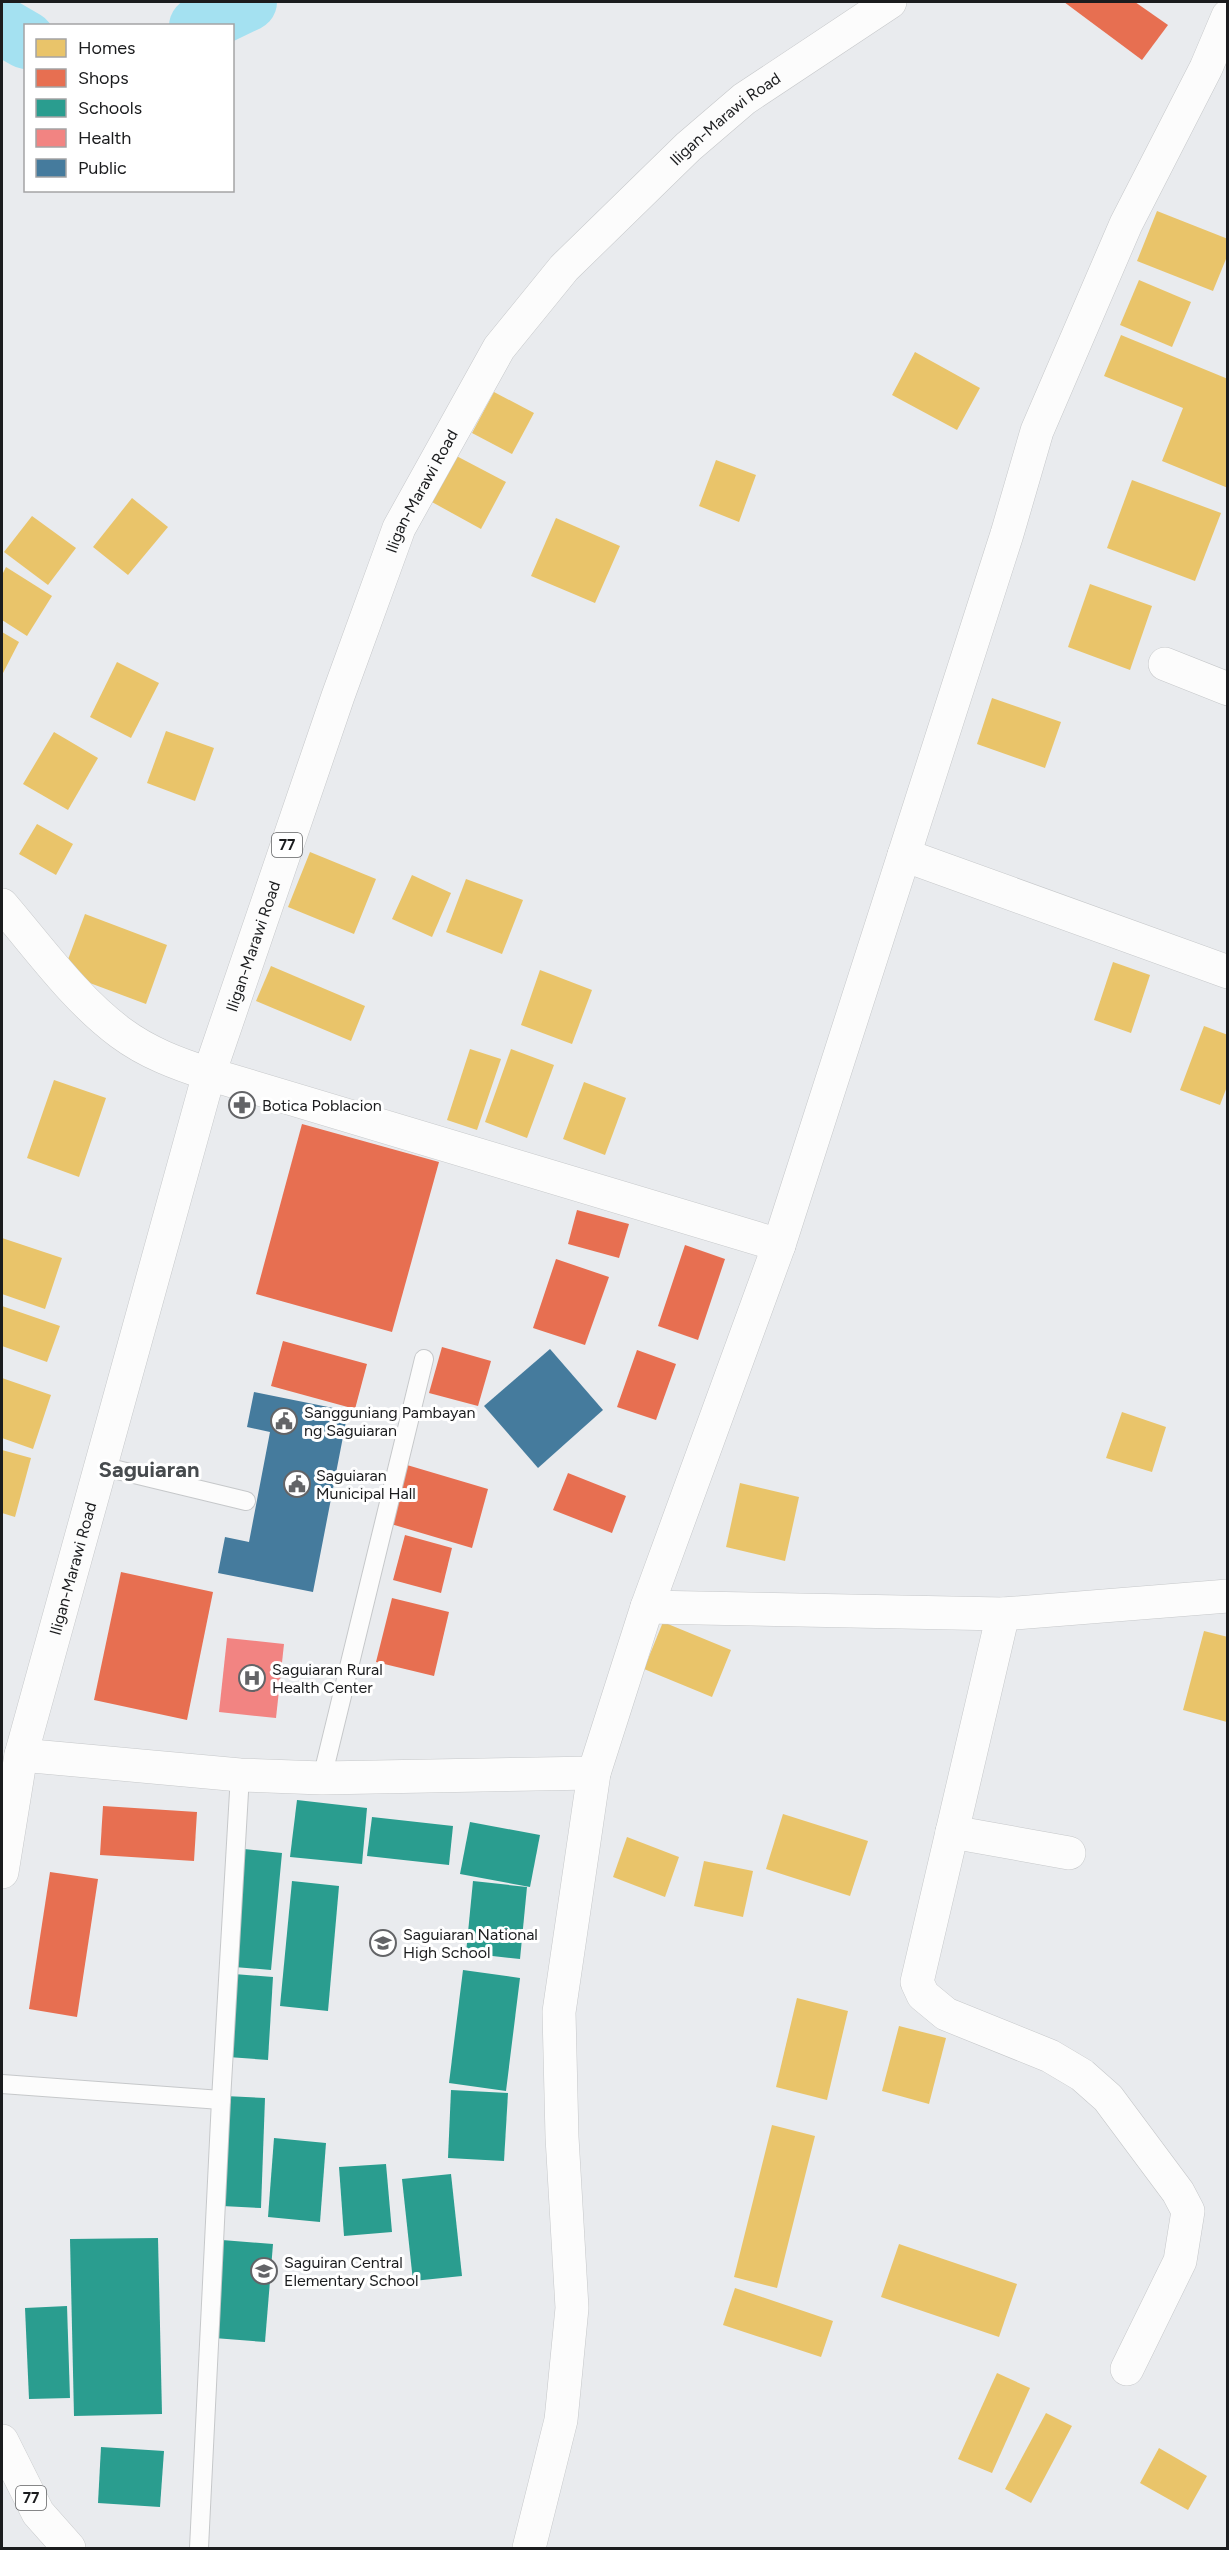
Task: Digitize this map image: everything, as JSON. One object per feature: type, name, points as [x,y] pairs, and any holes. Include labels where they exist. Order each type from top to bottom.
[{"type":"main road","name":"Iligan-Marawi Road","points":[[2,1872],[21,1755],[209,1074],[338,696],[399,528],[500,348],[564,268],[688,147],[744,99],[890,2]]},
{"type":"main road","points":[[529,2548],[561,2420],[572,2308],[562,2137],[559,2012],[594,1773],[646,1607],[779,1245],[1007,534],[1037,431],[1126,225],[1206,68],[1227,16]]},
{"type":"main road","points":[[1165,664],[1227,689]]},
{"type":"main road","points":[[904,855],[1227,972]]},
{"type":"main road","points":[[2,905],[87,1003],[121,1034],[174,1063],[779,1245]]},
{"type":"main road","points":[[646,1607],[1003,1614],[1227,1596]]},
{"type":"main road","points":[[1003,1614],[917,1982],[922,1995],[946,2014],[1050,2056],[1082,2075],[1108,2098],[1178,2192],[1188,2211],[1180,2261],[1127,2369]]},
{"type":"main road","points":[[21,1755],[240,1775],[322,1778],[594,1773]]},
{"type":"main road","points":[[952,1832],[1068,1853]]},
{"type":"main road","name":"77","points":[[2,2442],[38,2513],[69,2548]]},
{"type":"lane","points":[[322,1778],[424,1359]]},
{"type":"lane","points":[[101,1466],[246,1502]]},
{"type":"lane","points":[[199,2548],[240,1775]]},
{"type":"lane","points":[[2,2084],[221,2100]]},
{"type":"building: Homes","points":[[1157,211],[1228,239],[1228,254],[1213,291],[1137,261]]},
{"type":"building: Homes","points":[[1139,280],[1191,302],[1172,347],[1120,325]]},
{"type":"building: Homes","points":[[1121,335],[1228,379],[1228,488],[1162,461],[1183,408],[1104,376]]},
{"type":"building: Homes","points":[[915,352],[980,388],[957,430],[892,395]]},
{"type":"building: Homes","points":[[494,392],[534,413],[512,454],[472,433]]},
{"type":"building: Homes","points":[[445,450],[506,482],[481,529],[421,496]]},
{"type":"building: Homes","points":[[716,460],[756,475],[739,522],[699,506]]},
{"type":"building: Homes","points":[[1132,480],[1221,513],[1195,581],[1107,548]]},
{"type":"building: Homes","points":[[132,498],[168,527],[128,575],[93,547]]},
{"type":"building: Homes","points":[[32,516],[76,548],[48,585],[4,552]]},
{"type":"building: Homes","points":[[556,518],[620,546],[595,603],[531,576]]},
{"type":"building: Homes","points":[[6,567],[52,596],[27,636],[2,620],[2,575]]},
{"type":"building: Homes","points":[[1090,584],[1152,606],[1130,670],[1068,647]]},
{"type":"building: Homes","points":[[2,632],[19,642],[2,675]]},
{"type":"building: Homes","points":[[117,662],[159,683],[131,738],[90,717]]},
{"type":"building: Homes","points":[[992,698],[1061,722],[1045,768],[977,744]]},
{"type":"building: Homes","points":[[166,731],[214,748],[195,801],[147,783]]},
{"type":"building: Homes","points":[[54,732],[98,758],[68,810],[23,784]]},
{"type":"building: Homes","points":[[37,824],[73,844],[56,875],[19,854]]},
{"type":"building: Homes","points":[[310,852],[376,879],[354,934],[288,907]]},
{"type":"building: Homes","points":[[412,875],[451,893],[432,937],[392,919]]},
{"type":"building: Homes","points":[[466,879],[523,900],[502,954],[446,932]]},
{"type":"building: Homes","points":[[85,914],[167,945],[146,1004],[63,973]]},
{"type":"building: Homes","points":[[1113,962],[1150,975],[1131,1033],[1094,1020]]},
{"type":"building: Homes","points":[[271,966],[365,1006],[351,1041],[256,1001]]},
{"type":"building: Homes","points":[[540,970],[592,990],[572,1044],[521,1025]]},
{"type":"building: Homes","points":[[1204,1026],[1228,1035],[1228,1084],[1220,1105],[1180,1090]]},
{"type":"building: Homes","points":[[470,1049],[501,1059],[477,1130],[447,1120]]},
{"type":"building: Homes","points":[[511,1049],[554,1065],[527,1138],[485,1122]]},
{"type":"building: Homes","points":[[54,1080],[106,1098],[79,1177],[27,1158]]},
{"type":"building: Homes","points":[[584,1082],[626,1098],[605,1155],[563,1139]]},
{"type":"building: Homes","points":[[2,1238],[62,1258],[45,1309],[2,1294]]},
{"type":"building: Homes","points":[[2,1306],[60,1326],[47,1362],[2,1346]]},
{"type":"building: Homes","points":[[2,1378],[51,1395],[33,1449],[2,1438]]},
{"type":"building: Homes","points":[[1122,1412],[1166,1427],[1152,1472],[1106,1458]]},
{"type":"building: Homes","points":[[2,1450],[31,1458],[15,1517],[2,1513]]},
{"type":"building: Homes","points":[[740,1483],[799,1497],[785,1561],[726,1547]]},
{"type":"building: Homes","points":[[663,1622],[731,1650],[712,1697],[644,1669]]},
{"type":"building: Homes","points":[[1204,1631],[1228,1637],[1227,1722],[1183,1710]]},
{"type":"building: Homes","points":[[783,1814],[868,1841],[850,1896],[766,1869]]},
{"type":"building: Homes","points":[[627,1837],[679,1857],[665,1897],[613,1877]]},
{"type":"building: Homes","points":[[704,1861],[753,1871],[743,1917],[694,1906]]},
{"type":"building: Homes","points":[[797,1998],[848,2011],[827,2100],[776,2087]]},
{"type":"building: Homes","points":[[899,2026],[946,2038],[929,2104],[882,2091]]},
{"type":"building: Homes","points":[[772,2125],[815,2136],[777,2288],[734,2277]]},
{"type":"building: Homes","points":[[899,2244],[1017,2284],[999,2337],[881,2297]]},
{"type":"building: Homes","points":[[735,2288],[833,2321],[821,2357],[723,2325]]},
{"type":"building: Homes","points":[[997,2373],[1030,2388],[992,2473],[958,2459]]},
{"type":"building: Homes","points":[[1046,2413],[1072,2426],[1031,2503],[1005,2489]]},
{"type":"building: Homes","points":[[1159,2448],[1207,2476],[1188,2510],[1140,2483]]},
{"type":"building: Shops","points":[[1064,2],[1135,2],[1168,25],[1142,60]]},
{"type":"building: Shops","points":[[302,1124],[439,1162],[392,1332],[256,1294]]},
{"type":"building: Shops","points":[[577,1210],[629,1224],[619,1258],[568,1244]]},
{"type":"building: Shops","points":[[685,1245],[725,1259],[698,1340],[658,1326]]},
{"type":"building: Shops","points":[[556,1259],[609,1277],[585,1345],[533,1328]]},
{"type":"building: Shops","points":[[283,1341],[367,1364],[355,1409],[271,1386]]},
{"type":"building: Shops","points":[[442,1347],[491,1361],[478,1406],[429,1393]]},
{"type":"building: Shops","points":[[637,1350],[676,1364],[656,1420],[617,1407]]},
{"type":"building: Shops","points":[[407,1465],[488,1489],[472,1548],[391,1524]]},
{"type":"building: Shops","points":[[568,1473],[626,1496],[612,1533],[553,1510]]},
{"type":"building: Shops","points":[[405,1535],[452,1548],[441,1593],[393,1580]]},
{"type":"building: Shops","points":[[121,1572],[213,1592],[187,1720],[94,1700]]},
{"type":"building: Shops","points":[[392,1598],[449,1612],[434,1676],[376,1662]]},
{"type":"building: Shops","points":[[103,1806],[197,1812],[194,1861],[100,1855]]},
{"type":"building: Shops","points":[[50,1872],[98,1879],[77,2017],[29,2009]]},
{"type":"building: Schools","points":[[297,1800],[367,1808],[362,1864],[290,1857]]},
{"type":"building: Schools","points":[[372,1817],[453,1826],[449,1865],[367,1856]]},
{"type":"building: Schools","points":[[470,1822],[540,1835],[530,1887],[460,1874]]},
{"type":"building: Schools","points":[[244,1849],[282,1853],[271,1970],[234,1967]]},
{"type":"building: Schools","points":[[292,1881],[339,1886],[328,2011],[280,2006]]},
{"type":"building: Schools","points":[[473,1881],[527,1887],[520,1959],[466,1953]]},
{"type":"building: Schools","points":[[463,1970],[520,1978],[506,2091],[449,2083]]},
{"type":"building: Schools","points":[[234,1974],[273,1977],[268,2060],[228,2057]]},
{"type":"building: Schools","points":[[451,2090],[508,2093],[504,2161],[448,2158]]},
{"type":"building: Schools","points":[[225,2096],[265,2098],[261,2208],[222,2206]]},
{"type":"building: Schools","points":[[274,2138],[326,2143],[320,2222],[268,2217]]},
{"type":"building: Schools","points":[[386,2164],[392,2232],[344,2236],[339,2167]]},
{"type":"building: Schools","points":[[451,2174],[462,2276],[413,2281],[402,2179]]},
{"type":"building: Schools","points":[[158,2238],[162,2414],[74,2416],[70,2239]]},
{"type":"building: Schools","points":[[222,2240],[273,2244],[265,2342],[214,2338]]},
{"type":"building: Schools","points":[[67,2306],[70,2398],[29,2399],[25,2308]]},
{"type":"building: Schools","points":[[101,2447],[164,2451],[160,2507],[98,2503]]},
{"type":"building: Health","name":"Saguiaran Rural Health Center","points":[[227,1638],[284,1644],[276,1718],[219,1712]]},
{"type":"building: Public","points":[[550,1349],[603,1410],[538,1468],[484,1406]]},
{"type":"building: Public","name":"Saguiaran Municipal Hall","points":[[254,1392],[348,1411],[313,1592],[218,1573],[225,1537],[249,1542],[270,1432],[247,1427]]},
{"type":"waterway","points":[[202,24],[248,2]]},
{"type":"waterway","points":[[2,26],[24,39]]},
{"type":"place","name":"Botica Poblacion","points":[[242,1105]]},
{"type":"place","name":"Sangguniang Pambayan ng Saguiaran","points":[[284,1421]]},
{"type":"place","name":"Saguiaran Municipal Hall","points":[[297,1484]]},
{"type":"place","name":"Saguiaran Rural Health Center","points":[[252,1678]]},
{"type":"place","name":"Saguiaran National High School","points":[[383,1943]]},
{"type":"place","name":"Saguiran Central Elementary School","points":[[264,2271]]},
{"type":"district","name":"Saguiaran","points":[[149,1469]]}]
